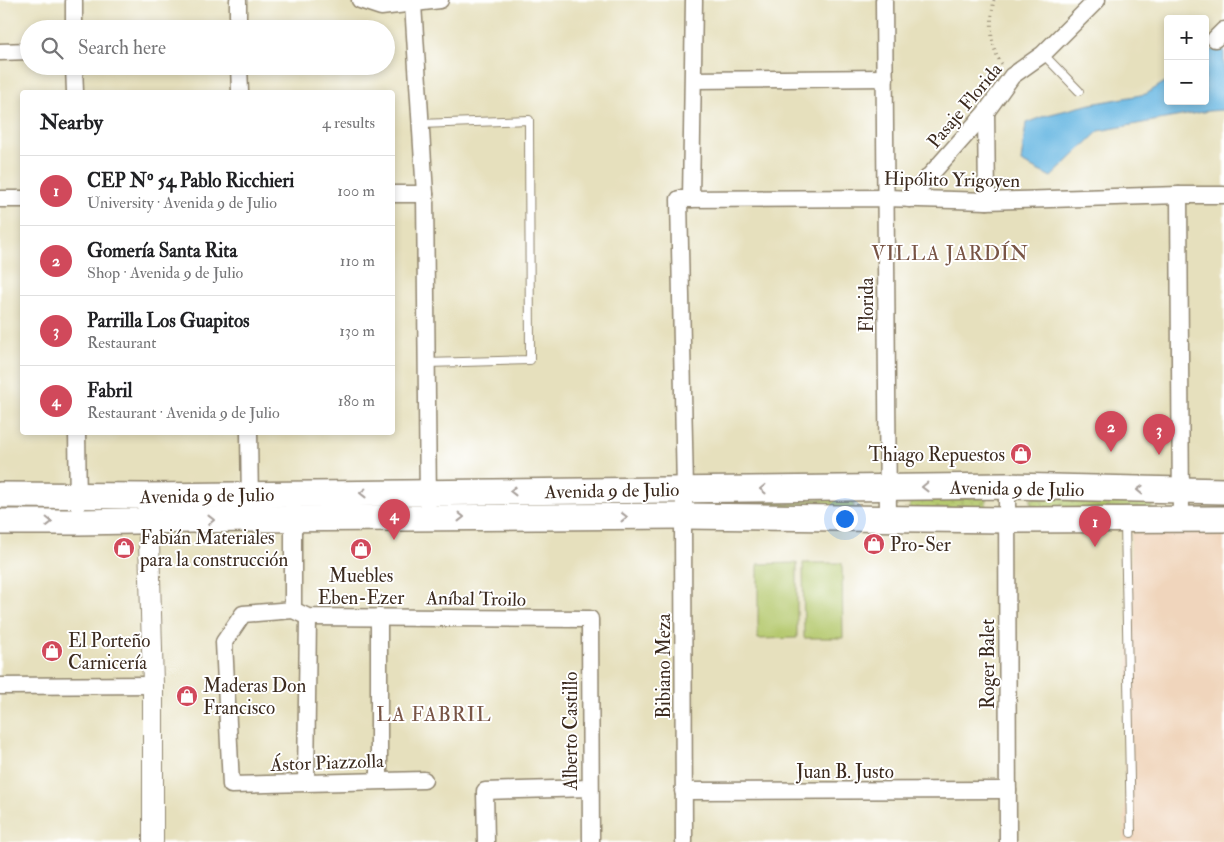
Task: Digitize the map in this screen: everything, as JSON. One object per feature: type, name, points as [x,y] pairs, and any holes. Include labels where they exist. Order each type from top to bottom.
[{"type":"main road","name":"Avenida 9 de Julio","points":[[0,522],[149,521],[250,507],[294,494],[1007,486],[1224,491]]},
{"type":"main road","name":"Avenida 9 de Julio","points":[[0,495],[148,496],[250,507],[293,519],[683,516],[1007,520],[1224,519]]},
{"type":"street","points":[[74,0],[74,20]]},
{"type":"street","points":[[238,0],[238,20]]},
{"type":"street","points":[[360,0],[382,8],[440,0]]},
{"type":"street","name":"Bibiano Meza","points":[[684,842],[683,516],[685,490],[685,199],[694,80],[694,0]]},
{"type":"street","name":"Florida","points":[[884,0],[888,519]]},
{"type":"street","name":"Pasaje Florida","points":[[909,199],[986,112],[1012,76],[1043,54],[1097,0]]},
{"type":"street","points":[[413,4],[419,124],[425,194],[428,518]]},
{"type":"street","points":[[0,52],[20,51]]},
{"type":"street","points":[[74,75],[75,90]]},
{"type":"street","points":[[240,75],[240,90]]},
{"type":"street","points":[[694,80],[886,78]]},
{"type":"street","points":[[986,112],[986,201]]},
{"type":"street","points":[[395,194],[425,194]]},
{"type":"street","points":[[1179,195],[1181,519]]},
{"type":"street","name":"Hipólito Yrigoyen","points":[[685,199],[885,198],[986,201],[1224,195]]},
{"type":"street","points":[[0,199],[20,199]]},
{"type":"street","points":[[77,435],[78,522]]},
{"type":"street","points":[[249,435],[250,507]]},
{"type":"street","name":"Roger Balet","points":[[1007,486],[1008,842]]},
{"type":"street","points":[[293,610],[294,494]]},
{"type":"street","points":[[148,496],[153,842]]},
{"type":"street","name":"Aníbal Troilo","points":[[231,785],[224,642],[243,614],[293,610],[308,617],[590,619]]},
{"type":"street","points":[[306,783],[308,617]]},
{"type":"street","points":[[379,617],[380,780]]},
{"type":"street","name":"Alberto Castillo","points":[[590,619],[591,842]]},
{"type":"street","points":[[0,686],[152,686]]},
{"type":"street","name":"Ástor Piazzolla","points":[[231,785],[424,780]]},
{"type":"street","points":[[486,842],[485,791],[590,788]]},
{"type":"street","name":"Juan B. Justo","points":[[683,791],[1008,790]]},
{"type":"lane","points":[[1043,54],[1079,91]]},
{"type":"lane","points":[[419,124],[528,120],[530,360],[427,363]]},
{"type":"lane","points":[[1125,519],[1131,833]]},
{"type":"path","points":[[994,0],[991,16],[995,55],[1012,76]]},
{"type":"shaded area","points":[[1131,533],[1224,533],[1224,842],[1124,842]]},
{"type":"green space","points":[[1152,497],[1152,508],[1031,509],[1031,498]]},
{"type":"green space","points":[[910,498],[986,498],[986,509],[910,509]]},
{"type":"green space","points":[[725,499],[853,499],[854,509],[725,510]]},
{"type":"green space","points":[[797,563],[797,638],[758,639],[758,564]]},
{"type":"green space","points":[[803,563],[842,563],[843,638],[804,638]]},
{"type":"water","points":[[1209,50],[1224,50],[1224,110],[1208,111],[1099,131],[1051,177],[1021,162],[1026,123],[1047,115],[1091,104],[1146,94],[1164,83],[1164,105],[1209,105]]},
{"type":"place","name":"Gomería Santa Rita","points":[[1111,452]]},
{"type":"place","name":"Thiago Repuestos","points":[[1021,454]]},
{"type":"place","name":"Parrilla Los Guapitos","points":[[1159,455]]},
{"type":"place","name":"Fabril","points":[[394,540]]},
{"type":"place","name":"Pro-Ser","points":[[874,544]]},
{"type":"place","name":"CEP Nº 54 Pablo Ricchieri","points":[[1095,547]]},
{"type":"place","name":"Fabián Materiales para la construcción","points":[[124,548]]},
{"type":"place","name":"Muebles Eben-Ezer","points":[[361,549]]},
{"type":"place","name":"El Porteño Carnicería","points":[[52,651]]},
{"type":"place","name":"Maderas Don Francisco","points":[[187,696]]},
{"type":"district","name":"VILLA JARDÍN","points":[[950,253]]},
{"type":"district","name":"LA FABRIL","points":[[434,714]]}]
